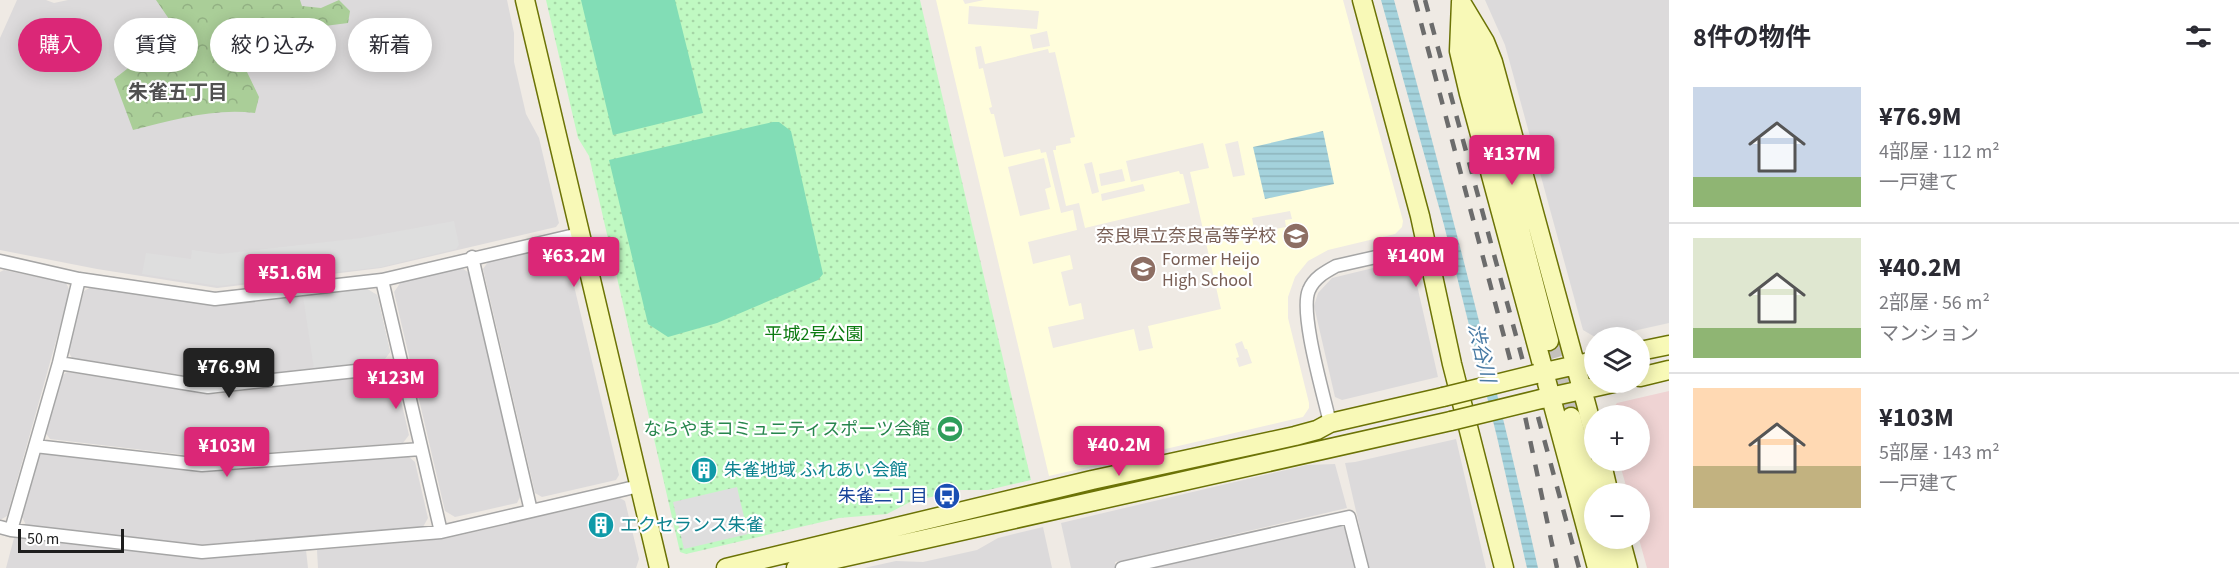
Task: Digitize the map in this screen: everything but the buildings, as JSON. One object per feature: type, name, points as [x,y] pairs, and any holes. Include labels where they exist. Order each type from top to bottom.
[{"type":"street","points":[[525,0],[659,568]]},
{"type":"street","points":[[1362,0],[1420,216],[1452,364],[1504,568]]},
{"type":"street","points":[[1460,1],[1549,341]]},
{"type":"street","points":[[796,568],[1584,390],[1493,62],[1485,42],[1460,1]]},
{"type":"street","points":[[1460,1],[1459,51],[1546,398],[1597,568]]},
{"type":"street","points":[[0,261],[79,279],[215,299],[382,280],[472,257],[579,234]]},
{"type":"street","points":[[1330,423],[1305,311],[1308,291],[1314,281],[1336,266],[1425,246]]},
{"type":"street","points":[[472,257],[531,511]]},
{"type":"street","points":[[79,279],[59,363],[35,446],[5,529],[202,552],[441,532],[639,486]]},
{"type":"street","points":[[382,280],[441,532]]},
{"type":"street","points":[[1650,349],[1669,345]]},
{"type":"street","points":[[59,363],[208,387],[402,366]]},
{"type":"street","points":[[726,568],[1081,483],[1295,436],[1317,430],[1330,423],[1584,364]]},
{"type":"street","points":[[1650,375],[1669,370]]},
{"type":"street","points":[[1571,417],[1589,483]]},
{"type":"street","points":[[35,446],[202,465],[420,449]]},
{"type":"street","points":[[1122,568],[1349,517],[1362,568]]},
{"type":"street","points":[[1608,549],[1613,568]]},
{"type":"street","points":[[1623,549],[1628,568]]},
{"type":"shaded area","points":[[17,0],[46,0],[54,3],[68,0],[507,0],[514,33],[514,62],[526,114],[539,138],[559,223],[556,227],[381,268],[217,288],[97,269],[0,250],[0,38]]},
{"type":"shaded area","name":"奈良県立奈良高等学校","points":[[936,0],[963,0],[965,4],[984,0],[1343,0],[1403,221],[1402,227],[1395,234],[1328,250],[1308,261],[1295,277],[1288,297],[1288,318],[1309,408],[1303,417],[1049,476]],"holes":[[[969,6],[1039,11],[1037,29],[968,24]],[[1047,31],[1050,46],[1033,49],[1030,35]],[[981,46],[985,64],[1048,49],[1049,53],[1055,52],[1075,137],[1070,138],[1071,143],[1056,146],[1056,150],[1053,150],[1066,206],[1079,203],[1085,228],[1190,203],[1183,174],[1179,171],[1131,182],[1126,161],[1203,143],[1209,168],[1190,172],[1221,309],[1148,326],[1153,348],[1139,351],[1134,329],[1053,348],[1048,327],[1084,319],[1081,303],[1069,306],[1061,272],[1073,269],[1070,255],[1033,264],[1028,242],[1077,230],[1073,210],[1061,213],[1046,152],[1041,153],[1040,149],[1004,157],[994,114],[991,114],[989,108],[992,107],[983,68],[979,69],[975,47]],[[1238,141],[1245,175],[1233,177],[1225,144]],[[1044,158],[1051,187],[1045,189],[1050,209],[1020,216],[1008,167]],[[1092,162],[1099,192],[1092,194],[1084,164]],[[1122,169],[1125,181],[1101,186],[1099,174]],[[1143,184],[1145,191],[1102,201],[1101,194]],[[1290,211],[1292,219],[1285,220],[1286,227],[1255,233],[1252,218]],[[1242,341],[1252,363],[1239,367],[1236,358],[1239,357],[1235,344]]]},
{"type":"shaded area","points":[[1485,0],[1669,0],[1669,323],[1650,327],[1584,327],[1583,330],[1505,45]]},
{"type":"shaded area","points":[[454,221],[459,245],[456,249],[381,267],[218,286],[142,274],[146,253],[191,259],[192,250],[220,254],[361,238]]},
{"type":"shaded area","points":[[560,245],[565,248],[619,475],[616,480],[542,497],[535,493],[483,269],[488,262]]},
{"type":"shaded area","points":[[1398,262],[1414,272],[1438,377],[1342,400],[1335,397],[1314,306],[1318,293],[1332,278]]},
{"type":"shaded area","points":[[462,268],[469,273],[521,495],[517,503],[455,517],[445,511],[394,292],[401,282]]},
{"type":"shaded area","points":[[4,270],[66,283],[70,291],[7,516],[0,520],[0,272]]},
{"type":"shaded area","points":[[91,287],[218,306],[367,289],[377,295],[390,352],[384,360],[215,380],[72,358],[68,351],[84,291]]},
{"type":"shaded area","points":[[367,289],[377,295],[390,352],[384,360],[314,369],[303,296]]},
{"type":"shaded area","points":[[67,372],[216,394],[388,374],[396,379],[409,435],[403,443],[203,457],[50,439],[45,432],[60,377]]},
{"type":"shaded area","points":[[1669,391],[1669,568],[1647,568],[1642,549],[1650,549],[1650,483],[1625,483],[1622,471],[1650,471],[1650,405],[1616,405]]},
{"type":"shaded area","points":[[1456,439],[1486,568],[1369,568],[1345,463]]},
{"type":"shaded area","points":[[45,452],[203,471],[408,456],[415,462],[428,518],[423,527],[201,545],[26,525],[22,517],[38,456]]},
{"type":"shaded area","points":[[1335,464],[1347,508],[1115,562],[1116,568],[1071,568],[1061,523],[1307,465]]},
{"type":"shaded area","points":[[737,487],[748,534],[684,549],[673,502]]},
{"type":"shaded area","points":[[620,498],[625,501],[639,559],[636,568],[318,568],[317,550],[444,539]]},
{"type":"shaded area","points":[[1339,523],[1346,529],[1355,568],[1148,568]]},
{"type":"shaded area","points":[[1043,527],[1052,568],[864,568],[896,561],[923,562],[977,550],[998,538]]},
{"type":"shaded area","points":[[14,538],[202,558],[306,550],[308,568],[6,568]]},
{"type":"green space","points":[[156,0],[300,0],[302,6],[321,8],[339,0],[350,11],[348,23],[336,25],[336,18],[210,18],[210,72],[247,72],[259,97],[255,113],[209,114],[133,130],[114,79],[123,72],[198,72],[198,18],[168,18]]},
{"type":"green space","name":"平城2号公園","points":[[546,0],[920,0],[1031,480],[988,490],[961,490],[910,502],[887,514],[839,518],[686,554],[680,552],[589,156],[578,138]]},
{"type":"green space","points":[[581,0],[675,0],[703,113],[613,135]]},
{"type":"green space","points":[[779,122],[791,131],[823,274],[818,280],[717,323],[668,337],[648,324],[609,160]]},
{"type":"water","name":"渋谷川","points":[[1381,0],[1394,0],[1505,425],[1538,568],[1527,568],[1444,225]]},
{"type":"water","points":[[1323,131],[1334,184],[1265,199],[1253,147]]},
{"type":"tunnel","points":[[1549,341],[1571,417]]},
{"type":"railway","points":[[1415,0],[1525,416],[1557,568]]},
{"type":"railway","points":[[1425,0],[1579,568]]},
{"type":"place","name":"奈良県立奈良高等学校","points":[[1296,236]]},
{"type":"place","name":"Former Heijo High School","points":[[1143,269]]},
{"type":"place","name":"ならやまコミュニティスポーツ会館","points":[[950,429]]},
{"type":"place","name":"朱雀地域 ふれあい会館","points":[[704,470]]},
{"type":"place","name":"朱雀二丁目","points":[[947,496]]},
{"type":"place","name":"エクセランス朱雀","points":[[601,525]]},
{"type":"district","name":"朱雀五丁目","points":[[178,93]]}]
